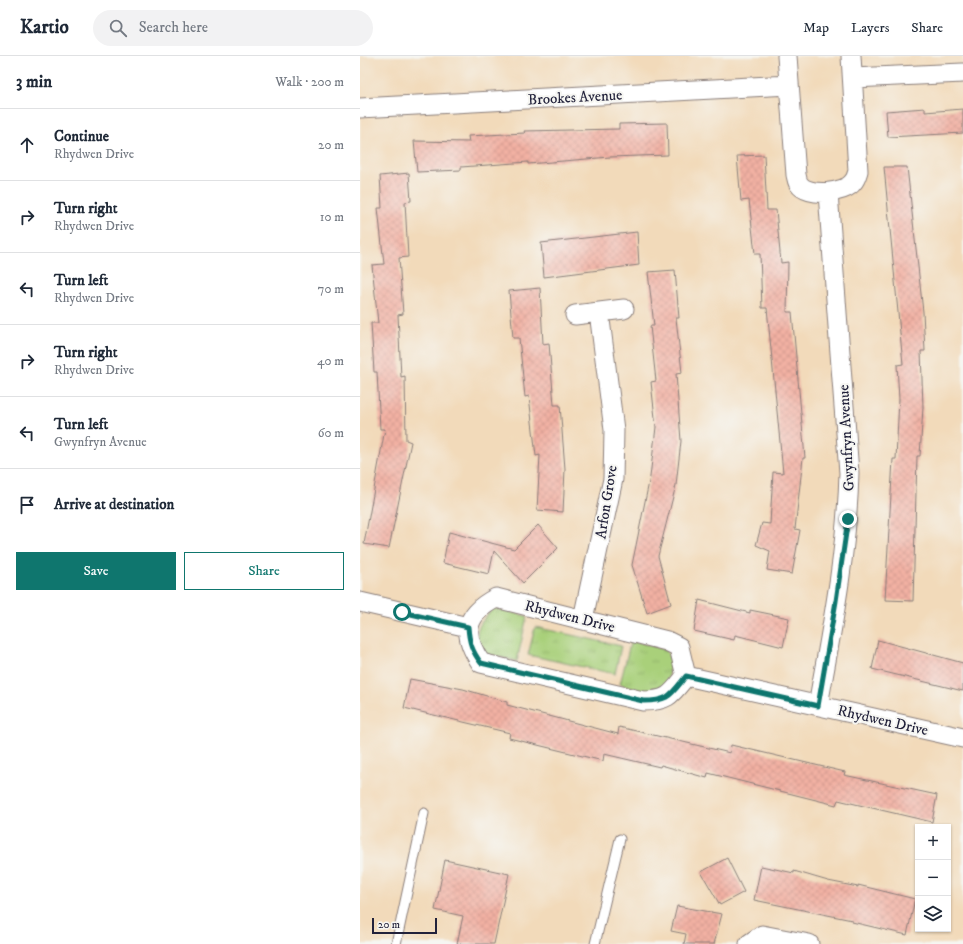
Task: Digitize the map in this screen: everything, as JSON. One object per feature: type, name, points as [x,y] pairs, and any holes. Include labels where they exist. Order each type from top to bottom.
[{"type":"street","points":[[787,56],[796,175],[799,185],[807,191],[828,193],[844,188],[853,183],[858,171],[851,56]]},
{"type":"street","points":[[853,78],[963,73]]},
{"type":"street","name":"Brookes Avenue","points":[[360,108],[789,85]]},
{"type":"street","name":"Gwynfryn Avenue","points":[[818,706],[848,519],[849,473],[828,193]]},
{"type":"street","points":[[575,315],[624,309]]},
{"type":"street","name":"Arfon Grove","points":[[583,619],[613,479],[614,430],[599,312]]},
{"type":"street","name":"Rhydwen Drive","points":[[468,627],[475,613],[485,604],[496,598],[667,641],[679,647],[683,658],[686,676],[963,738]]},
{"type":"street","points":[[360,602],[468,627],[468,640],[472,650],[481,663],[643,701],[660,701],[673,693],[686,676]]},
{"type":"street","points":[[749,944],[762,935],[809,944]]},
{"type":"lane","points":[[396,944],[424,813]]},
{"type":"lane","points":[[595,944],[620,839]]},
{"type":"green space","points":[[493,608],[527,616],[517,661],[483,653],[479,646],[477,640],[478,629]]},
{"type":"green space","points":[[535,627],[621,646],[615,674],[528,655]]},
{"type":"green space","points":[[631,640],[666,650],[669,655],[669,676],[663,687],[657,691],[643,691],[620,684]]},
{"type":"building","points":[[925,108],[925,112],[963,109],[963,133],[888,137],[886,111]]},
{"type":"building","points":[[667,123],[668,155],[610,157],[528,164],[528,162],[461,167],[461,170],[417,172],[414,141],[469,142],[468,136],[525,133],[524,131],[619,129],[619,124]]},
{"type":"building","points":[[764,155],[767,210],[776,210],[781,263],[788,262],[787,312],[792,312],[805,458],[803,458],[795,529],[800,530],[792,574],[767,570],[770,551],[756,545],[762,523],[770,524],[773,472],[783,473],[767,308],[762,308],[760,254],[755,254],[749,200],[741,201],[737,156]]},
{"type":"building","points":[[884,167],[907,167],[923,312],[925,351],[921,351],[923,407],[920,456],[917,456],[913,601],[885,600],[893,459],[896,459],[899,399],[897,365],[903,364]]},
{"type":"building","points":[[409,173],[411,201],[405,202],[408,257],[399,258],[403,314],[398,315],[401,377],[405,376],[406,440],[411,442],[389,548],[364,544],[385,429],[380,429],[377,372],[374,372],[371,323],[378,323],[372,265],[384,264],[378,208],[382,208],[380,176]]},
{"type":"building","points":[[637,232],[639,265],[544,277],[541,243]]},
{"type":"building","points":[[675,270],[679,318],[676,318],[682,373],[676,374],[681,441],[676,485],[658,556],[671,604],[647,613],[632,565],[650,477],[656,427],[651,382],[656,381],[650,326],[654,326],[648,272]]},
{"type":"building","points":[[540,288],[543,344],[549,343],[554,405],[560,405],[565,469],[563,512],[537,510],[540,455],[536,456],[529,396],[525,397],[519,338],[513,338],[509,291]]},
{"type":"building","points":[[538,525],[558,548],[523,583],[494,551],[489,574],[443,563],[449,532],[514,549]]},
{"type":"building","points":[[699,600],[750,613],[750,610],[789,618],[783,647],[735,635],[734,640],[694,631]]},
{"type":"building","points":[[878,640],[963,663],[963,691],[872,669]]},
{"type":"building","points":[[410,679],[463,689],[507,702],[507,705],[618,734],[619,727],[730,753],[731,745],[845,772],[844,775],[937,795],[932,822],[838,800],[836,805],[708,773],[707,778],[661,765],[660,767],[604,754],[603,761],[509,738],[510,733],[404,708]]},
{"type":"building","points":[[727,858],[744,892],[720,905],[701,872]]},
{"type":"building","points":[[445,860],[509,874],[494,944],[457,944],[463,916],[435,910]]},
{"type":"building","points":[[761,866],[794,873],[794,871],[828,881],[858,887],[858,885],[915,899],[907,935],[852,922],[852,920],[754,900]]},
{"type":"building","points":[[677,906],[722,914],[714,944],[684,944],[686,934],[671,931]]},
{"type":"route","points":[[402,612],[468,627],[468,640],[472,650],[481,663],[643,701],[660,701],[673,693],[686,676],[818,706],[848,519]]}]
